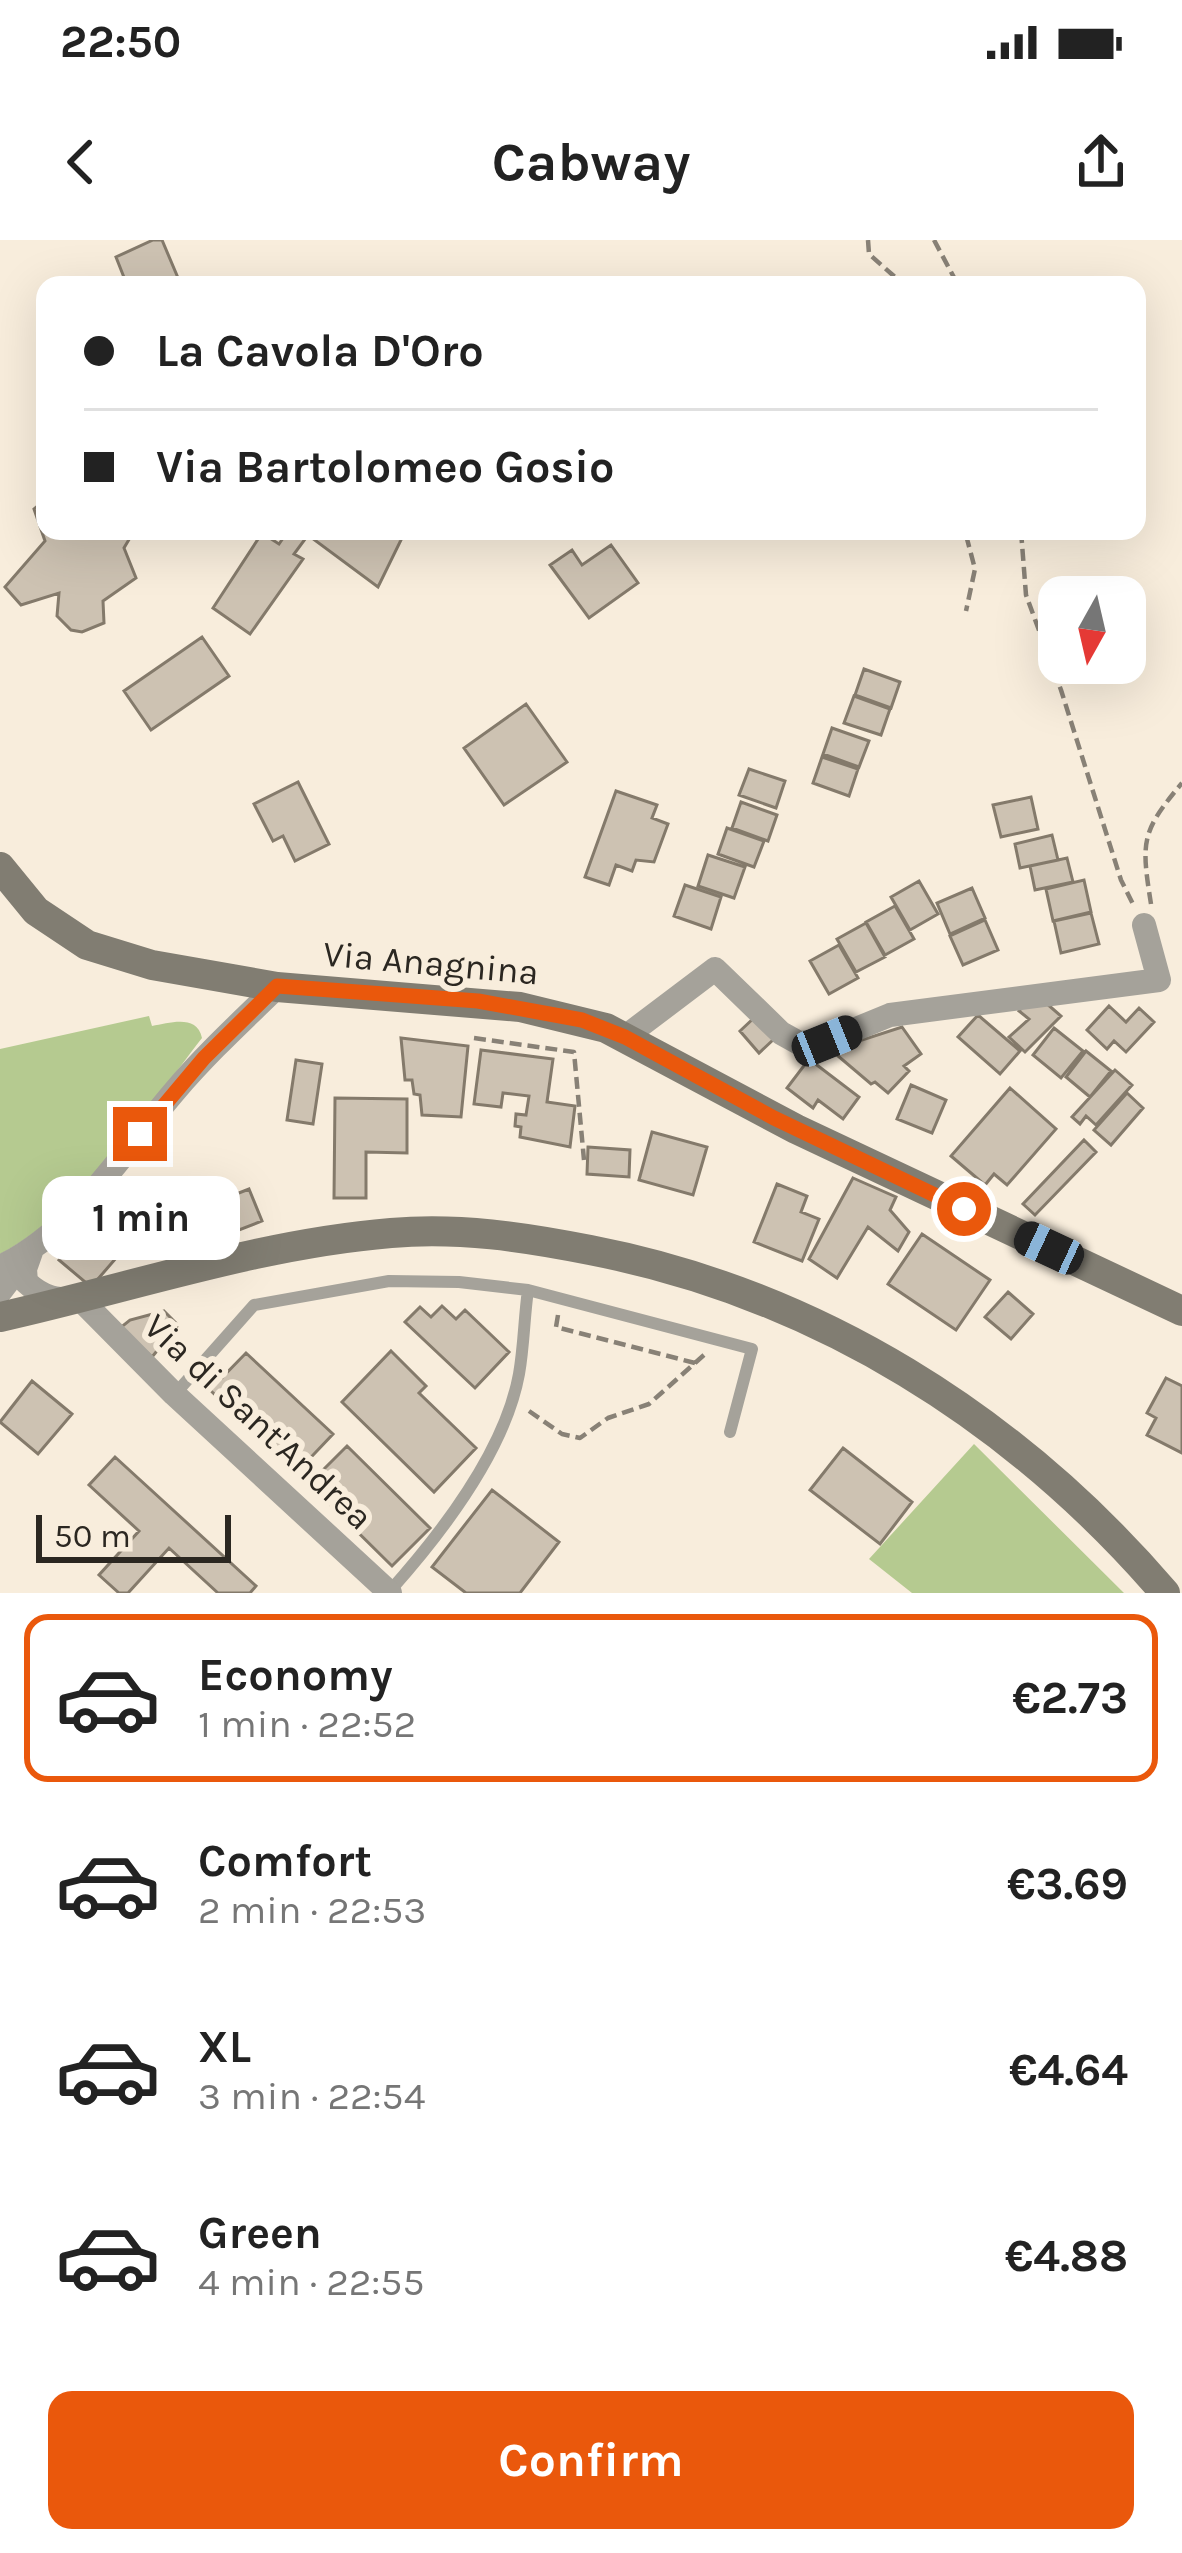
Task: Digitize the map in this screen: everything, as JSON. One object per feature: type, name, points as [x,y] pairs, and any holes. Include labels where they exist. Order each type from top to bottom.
[{"type":"main road","name":"Via Anagnina","points":[[0,867],[36,911],[87,945],[171,970],[277,986],[520,1007],[563,1015],[625,1037],[774,1118],[1182,1311]]},
{"type":"main road","points":[[0,1317],[258,1254],[396,1232],[533,1240],[685,1271],[797,1312],[950,1401],[1051,1477],[1165,1593]]},
{"type":"street","points":[[625,1037],[717,968],[781,1033],[799,1042],[827,1041],[890,1016],[1160,980],[1144,925]]},
{"type":"street","points":[[0,1292],[204,1058],[277,986]]},
{"type":"street","points":[[0,1267],[32,1252]]},
{"type":"street","points":[[32,1252],[26,1282],[46,1297],[80,1299]]},
{"type":"street","name":"Via di Sant'Andrea","points":[[80,1299],[389,1593]]},
{"type":"lane","points":[[175,1394],[254,1305],[388,1281],[459,1282],[752,1348],[730,1432]]},
{"type":"lane","points":[[389,1593],[430,1546],[494,1445],[518,1378],[527,1296]]},
{"type":"path","points":[[868,240],[869,254],[894,276]]},
{"type":"path","points":[[934,240],[953,276]]},
{"type":"path","points":[[966,610],[975,569],[967,540]]},
{"type":"path","points":[[1022,540],[1026,595],[1121,880],[1144,925]]},
{"type":"path","points":[[1144,925],[1152,911],[1144,839],[1159,810],[1182,783]]},
{"type":"path","points":[[474,1038],[574,1052],[584,1160]]},
{"type":"path","points":[[527,1296],[559,1308],[556,1327],[695,1363]]},
{"type":"path","points":[[511,1398],[562,1434],[580,1438],[608,1418],[649,1404],[711,1349]]},
{"type":"green space","points":[[149,1016],[152,1026],[189,1023],[202,1038],[85,1186],[30,1236],[0,1254],[0,1049]]},
{"type":"green space","points":[[974,1444],[1124,1593],[912,1593],[869,1559]]},
{"type":"building","points":[[162,240],[177,276],[123,276],[116,257]]},
{"type":"building","points":[[129,540],[124,548],[136,578],[103,601],[104,623],[82,632],[71,630],[57,616],[59,593],[21,605],[5,587],[45,541]]},
{"type":"building","points":[[257,540],[279,544],[304,540],[294,554],[303,559],[250,634],[213,608]]},
{"type":"building","points":[[315,540],[401,540],[378,587]]},
{"type":"building","points":[[611,545],[638,583],[589,618],[550,565],[572,550],[582,565]]},
{"type":"building","points":[[202,637],[229,676],[151,730],[124,691]]},
{"type":"building","points":[[864,669],[900,682],[891,708],[855,695]]},
{"type":"building","points":[[854,696],[890,709],[881,735],[844,723]]},
{"type":"building","points":[[526,704],[567,762],[504,805],[464,748]]},
{"type":"building","points":[[832,728],[869,741],[859,767],[823,754]]},
{"type":"building","points":[[822,757],[858,769],[849,796],[813,783]]},
{"type":"building","points":[[749,769],[785,781],[776,808],[739,795]]},
{"type":"building","points":[[298,782],[329,844],[295,861],[283,836],[273,841],[254,804]]},
{"type":"building","points":[[616,791],[657,805],[652,818],[668,824],[654,862],[636,860],[632,871],[616,865],[609,885],[585,877]]},
{"type":"building","points":[[1031,797],[1038,829],[1001,837],[993,805]]},
{"type":"building","points":[[741,802],[777,815],[768,841],[732,828]]},
{"type":"building","points":[[727,828],[764,841],[754,867],[718,854]]},
{"type":"building","points":[[1052,835],[1058,860],[1020,868],[1015,844]]},
{"type":"building","points":[[708,855],[745,867],[734,898],[698,886]]},
{"type":"building","points":[[1067,858],[1073,882],[1035,890],[1030,866]]},
{"type":"building","points":[[1084,880],[1091,912],[1053,921],[1046,889]]},
{"type":"building","points":[[919,881],[938,914],[910,930],[891,897]]},
{"type":"building","points":[[685,885],[721,897],[711,929],[674,916]]},
{"type":"building","points":[[972,888],[985,918],[950,934],[937,903]]},
{"type":"building","points":[[895,906],[914,939],[885,955],[866,922]]},
{"type":"building","points":[[1091,913],[1099,944],[1061,953],[1054,921]]},
{"type":"building","points":[[985,920],[998,950],[963,965],[950,936]]},
{"type":"building","points":[[866,923],[885,957],[856,972],[837,939]]},
{"type":"building","points":[[839,945],[858,978],[829,994],[810,961]]},
{"type":"building","points":[[1046,1003],[1061,1016],[1025,1052],[1009,1037],[1029,1019],[1019,1011],[1023,1006]]},
{"type":"building","points":[[1109,1006],[1126,1022],[1139,1008],[1154,1022],[1126,1052],[1114,1041],[1107,1049],[1087,1030]]},
{"type":"building","points":[[978,1015],[1020,1051],[1000,1074],[958,1037]]},
{"type":"building","points":[[755,1017],[774,1039],[759,1053],[740,1031]]},
{"type":"building","points":[[902,1027],[921,1054],[904,1066],[909,1071],[888,1093],[831,1050]]},
{"type":"building","points":[[1054,1028],[1083,1051],[1061,1078],[1033,1055]]},
{"type":"building","points":[[401,1038],[468,1046],[461,1117],[422,1115],[420,1095],[414,1094],[412,1080],[405,1080]]},
{"type":"building","points":[[481,1050],[553,1059],[547,1102],[575,1106],[570,1147],[520,1137],[516,1114],[526,1115],[529,1096],[503,1093],[501,1107],[474,1104]]},
{"type":"building","points":[[1086,1051],[1111,1071],[1090,1097],[1066,1077]]},
{"type":"building","points":[[809,1059],[859,1097],[843,1119],[818,1100],[813,1108],[787,1088]]},
{"type":"building","points":[[296,1060],[322,1064],[313,1124],[287,1120]]},
{"type":"building","points":[[1115,1070],[1132,1085],[1096,1125],[1086,1116],[1080,1124],[1072,1117]]},
{"type":"building","points":[[911,1085],[946,1100],[932,1133],[897,1119]]},
{"type":"building","points":[[1010,1088],[1056,1129],[1007,1185],[994,1174],[985,1185],[951,1156]]},
{"type":"building","points":[[1127,1093],[1143,1108],[1111,1145],[1094,1130]]},
{"type":"building","points":[[335,1098],[407,1099],[407,1153],[366,1152],[366,1198],[334,1198]]},
{"type":"building","points":[[652,1132],[707,1147],[693,1195],[639,1180]]},
{"type":"building","points":[[1084,1140],[1096,1152],[1035,1215],[1023,1204]]},
{"type":"building","points":[[588,1147],[630,1150],[629,1177],[587,1174]]},
{"type":"building","points":[[853,1178],[896,1197],[890,1210],[909,1232],[898,1251],[868,1227],[837,1278],[809,1259]]},
{"type":"building","points":[[777,1184],[807,1196],[801,1212],[819,1219],[802,1261],[754,1242]]},
{"type":"building","points":[[249,1189],[262,1221],[169,1257],[157,1225]]},
{"type":"building","points":[[85,1230],[117,1257],[91,1287],[59,1260]]},
{"type":"building","points":[[922,1234],[990,1280],[956,1330],[888,1284]]},
{"type":"building","points":[[1008,1292],[1033,1314],[1011,1339],[985,1317]]},
{"type":"building","points":[[442,1306],[456,1319],[465,1310],[509,1352],[475,1388],[405,1322],[420,1307],[431,1317]]},
{"type":"building","points":[[164,1311],[178,1325],[152,1357],[120,1328],[130,1320]]},
{"type":"building","points":[[391,1351],[426,1386],[419,1393],[476,1448],[434,1492],[342,1402]]},
{"type":"building","points":[[246,1353],[333,1434],[297,1472],[210,1390]]},
{"type":"building","points":[[1166,1378],[1182,1386],[1182,1453],[1147,1435],[1156,1418],[1147,1413]]},
{"type":"building","points":[[32,1381],[72,1414],[38,1454],[0,1422]]},
{"type":"building","points":[[347,1446],[430,1528],[392,1566],[309,1484]]},
{"type":"building","points":[[843,1448],[912,1502],[880,1544],[810,1490]]},
{"type":"building","points":[[115,1457],[256,1586],[250,1593],[218,1593],[169,1548],[128,1593],[119,1593],[99,1575],[139,1531],[89,1485]]},
{"type":"building","points":[[492,1490],[559,1542],[520,1593],[466,1593],[432,1567]]},
{"type":"route","points":[[140,1134],[204,1058],[277,986],[478,1001],[543,1010],[606,1028],[774,1118],[964,1209]]}]
